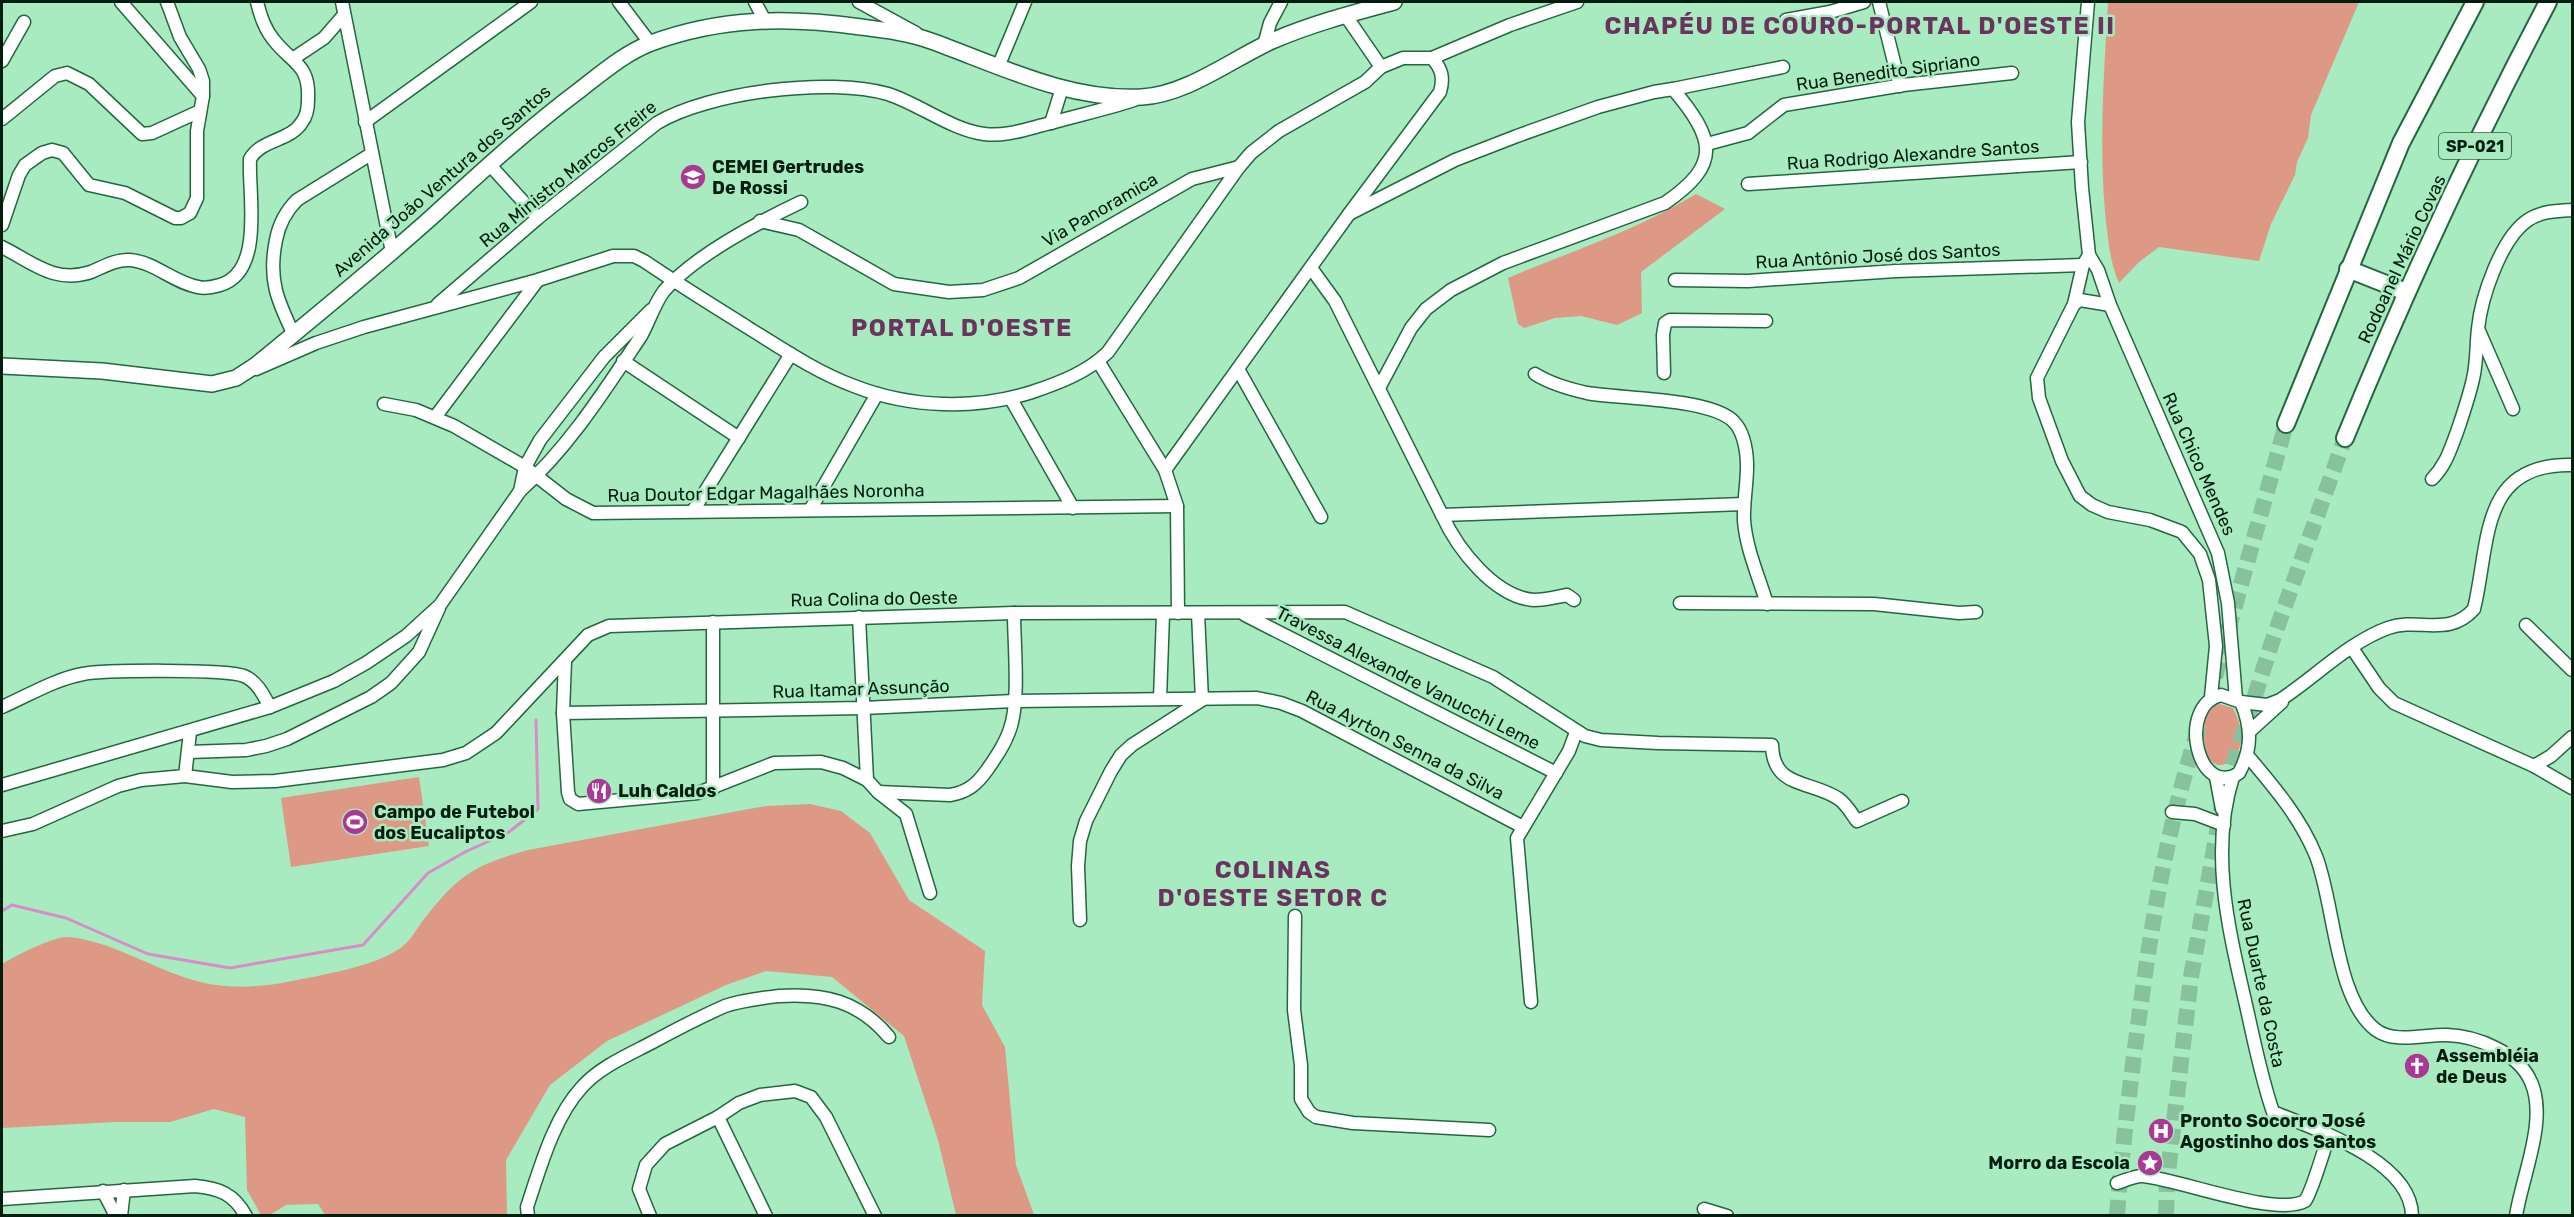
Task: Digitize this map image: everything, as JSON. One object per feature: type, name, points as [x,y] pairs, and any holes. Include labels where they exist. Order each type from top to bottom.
[{"type":"highway","points":[[2286,424],[2401,143],[2475,2]]},
{"type":"highway","name":"Rodoanel Mário Covas","points":[[2345,438],[2406,292],[2498,96],[2548,2]]},
{"type":"highway","points":[[2348,269],[2406,292]]},
{"type":"main road","name":"Avenida João Ventura dos Santos","points":[[2,366],[102,371],[212,384],[245,374],[392,252],[528,129],[598,76],[630,53],[650,43],[713,26],[764,20],[829,22],[926,39],[998,67],[1062,88],[1114,97],[1141,98],[1174,90],[1264,45],[1346,16],[1395,2]]},
{"type":"street","points":[[121,2],[203,96]]},
{"type":"street","points":[[2,225],[19,175],[25,165],[42,153],[52,150],[63,153],[89,185],[125,193],[175,218],[186,217],[194,208],[197,198],[196,153],[203,96],[202,75],[180,37],[168,2]]},
{"type":"street","points":[[2,247],[53,275],[78,275],[128,260],[150,265],[174,279],[199,288],[225,283],[243,266],[248,254],[252,213],[250,159],[259,149],[294,131],[305,118],[309,87],[302,67],[273,39],[265,26],[257,2]]},
{"type":"street","points":[[342,2],[392,252]]},
{"type":"street","points":[[365,122],[531,2]]},
{"type":"street","points":[[619,2],[650,43]]},
{"type":"street","points":[[755,2],[764,20]]},
{"type":"street","points":[[859,2],[926,39]]},
{"type":"street","points":[[998,67],[1025,2]]},
{"type":"street","points":[[1264,45],[1270,23],[1281,2]]},
{"type":"street","points":[[1346,16],[1381,67],[1403,58],[1432,58],[1577,2]]},
{"type":"street","points":[[1786,20],[1830,12],[1864,2]]},
{"type":"street","points":[[1879,2],[1900,86]]},
{"type":"street","name":"Rua Chico Mendes","points":[[2088,2],[2078,122],[2086,260],[2074,304],[2037,378],[2039,398],[2062,461],[2080,496],[2092,505],[2108,512],[2150,520],[2182,532],[2200,554],[2209,580],[2216,646],[2211,697]]},
{"type":"street","points":[[294,58],[324,38],[344,15]]},
{"type":"street","points":[[2,61],[24,22]]},
{"type":"street","points":[[1165,470],[1349,214],[1440,92],[1442,72],[1432,58]]},
{"type":"street","name":"Via Panoramica","points":[[760,221],[800,230],[894,284],[949,292],[983,290],[1020,278],[1192,179],[1239,167],[1272,135],[1365,82],[1381,67]]},
{"type":"street","points":[[1349,214],[1455,160],[1598,107],[1654,92],[1782,67]]},
{"type":"street","points":[[2,119],[55,76],[67,73],[89,84],[142,134],[152,133],[200,111]]},
{"type":"street","name":"Rua Benedito Sipriano","points":[[1707,144],[1748,133],[1784,105],[1900,86],[2012,73]]},
{"type":"street","points":[[1050,123],[1062,88]]},
{"type":"street","points":[[1379,388],[1411,328],[1426,309],[1451,290],[1503,263],[1665,203],[1686,189],[1704,164],[1708,151],[1707,144],[1692,115],[1674,89]]},
{"type":"street","name":"Rua Ministro Marcos Freire","points":[[435,307],[538,218],[657,123],[673,114],[705,103],[745,94],[778,90],[864,90],[903,100],[982,134],[1016,133],[1141,98]]},
{"type":"street","points":[[294,334],[282,311],[273,281],[273,253],[279,225],[288,208],[297,200],[371,154]]},
{"type":"street","name":"Rua Rodrigo Alexandre Santos","points":[[1748,184],[2081,162]]},
{"type":"street","points":[[489,164],[538,218]]},
{"type":"street","points":[[245,374],[316,343],[614,256],[625,255],[644,261],[791,354],[854,386],[877,394],[918,402],[956,405],[1011,399],[1083,371],[1098,361],[1121,335],[1239,167]]},
{"type":"street","points":[[189,752],[246,750],[287,739],[371,697],[391,683],[419,652],[440,605],[520,491],[537,476],[567,441],[623,361],[644,330],[662,294],[674,280],[760,221],[801,202]]},
{"type":"street","points":[[2432,479],[2441,470],[2449,456],[2465,409],[2474,377],[2478,327],[2489,286],[2503,251],[2517,230],[2530,219],[2548,212],[2572,210]]},
{"type":"street","name":"Rua Chico Mendes","points":[[2086,260],[2098,270],[2110,304],[2218,553],[2228,603],[2239,701]]},
{"type":"street","name":"Rua Antônio José dos Santos","points":[[1675,280],[1748,281],[2086,260]]},
{"type":"street","points":[[1311,268],[1335,301],[1455,542],[1470,560],[1509,592],[1534,600],[1567,595],[1574,600]]},
{"type":"street","points":[[436,416],[538,280]]},
{"type":"street","points":[[2074,304],[2080,300],[2110,304]]},
{"type":"street","points":[[520,491],[525,467],[540,440],[604,357],[658,303]]},
{"type":"street","points":[[1664,373],[1663,335],[1665,323],[1670,320],[1766,321]]},
{"type":"street","points":[[2478,327],[2513,410]]},
{"type":"street","points":[[693,511],[791,354]]},
{"type":"street","points":[[623,361],[739,438]]},
{"type":"street","points":[[1098,361],[1165,470],[1177,506],[1178,613]]},
{"type":"street","points":[[1238,369],[1322,517]]},
{"type":"street","points":[[1536,374],[1562,387],[1588,393],[1686,405],[1721,414],[1733,421],[1740,430],[1746,450],[1748,472],[1744,504],[1746,534],[1767,604]]},
{"type":"street","points":[[810,510],[877,394]]},
{"type":"street","points":[[1011,399],[1073,508]]},
{"type":"street","name":"Rua Doutor Edgar Magalhães Noronha","points":[[384,404],[436,416],[525,467],[566,499],[593,513],[1177,506]]},
{"type":"street","points":[[2249,732],[2292,693],[2352,648],[2386,628],[2400,625],[2442,625],[2455,623],[2467,617],[2474,609],[2486,536],[2500,499],[2512,483],[2526,472],[2541,467],[2572,465]]},
{"type":"street","points":[[1442,515],[1744,504]]},
{"type":"street","points":[[1680,603],[1874,604],[1959,613],[1976,612]]},
{"type":"street","points":[[2,785],[270,707],[334,681],[366,663],[405,636],[440,605]]},
{"type":"street","name":"Rua Colina do Oeste","points":[[2,831],[33,824],[118,786],[141,780],[184,776],[232,782],[275,782],[451,759],[479,747],[496,733],[588,635],[609,626],[859,616],[1014,613],[1244,614],[1332,611],[1359,616],[1493,677],[1563,721],[1576,732]]},
{"type":"street","points":[[878,792],[950,795],[968,790],[976,784],[1005,741],[1011,728],[1014,701],[1014,613]]},
{"type":"street","points":[[1080,920],[1078,866],[1080,841],[1086,821],[1111,771],[1121,755],[1132,745],[1202,700],[1198,613]]},
{"type":"street","points":[[1160,699],[1163,614]]},
{"type":"street","name":"Travessa Alexandre Vanucchi Leme","points":[[1244,614],[1556,773]]},
{"type":"street","points":[[859,616],[867,780]]},
{"type":"street","points":[[713,622],[713,789]]},
{"type":"street","points":[[2526,625],[2572,670]]},
{"type":"street","points":[[2352,648],[2379,688],[2394,703],[2534,766],[2572,788]]},
{"type":"street","points":[[565,661],[563,713],[570,799],[578,804],[670,796],[713,789],[774,764],[799,761],[821,762],[843,768],[867,780],[878,792],[906,814],[930,893]]},
{"type":"street","points":[[2,707],[82,674],[160,672],[227,673],[245,676],[259,688],[270,707]]},
{"type":"street","points":[[2239,701],[2249,732],[2247,755],[2239,773],[2233,777],[2216,777],[2201,761],[2196,741],[2201,708],[2211,697],[2221,695],[2239,701],[2266,705],[2292,693]]},
{"type":"street","name":"Rua Ayrton Senna da Silva","points":[[1160,699],[1257,698],[1281,703],[1302,711],[1523,827]]},
{"type":"street","name":"Rua Itamar Assunção","points":[[563,713],[863,708],[1014,701],[1160,699]]},
{"type":"street","points":[[184,776],[190,732]]},
{"type":"street","points":[[1531,1002],[1517,838],[1569,751],[1576,732],[1601,740],[1772,745],[1776,768],[1785,776],[1842,801],[1857,821],[1902,801]]},
{"type":"street","points":[[2534,766],[2551,756],[2572,737]]},
{"type":"street","points":[[2247,755],[2300,820],[2316,858],[2348,991],[2363,1017],[2378,1032],[2413,1038],[2448,1035],[2495,1047],[2519,1064],[2531,1081],[2537,1118],[2516,1215]]},
{"type":"street","name":"Rua Duarte da Costa","points":[[2216,777],[2224,821]]},
{"type":"street","name":"Rua Duarte da Costa","points":[[2233,777],[2224,821],[2223,889],[2263,1077],[2273,1112],[2329,1135]]},
{"type":"street","points":[[2172,812],[2195,813],[2224,821]]},
{"type":"street","points":[[1295,916],[1294,1010],[1301,1099],[1309,1112],[1316,1116],[1353,1123],[1489,1130]]},
{"type":"street","points":[[528,1215],[527,1207],[547,1150],[570,1102],[583,1086],[626,1056],[672,1032],[726,1006],[747,1000],[803,995],[824,997],[867,1014],[889,1037]]},
{"type":"street","points":[[650,1215],[639,1190],[646,1165],[665,1144],[718,1117],[739,1103],[760,1095],[795,1091],[811,1097],[826,1117],[875,1215]]},
{"type":"street","points":[[718,1117],[766,1215]]},
{"type":"street","points":[[2117,1183],[2142,1175],[2262,1215],[2279,1215],[2305,1201],[2329,1135],[2385,1167],[2408,1194],[2412,1215]]},
{"type":"street","points":[[2,1199],[103,1191],[212,1187],[232,1196],[246,1215]]},
{"type":"street","points":[[121,1215],[124,1190]]},
{"type":"street","points":[[103,1191],[116,1215]]},
{"type":"street","points":[[1704,1209],[1728,1215]]},
{"type":"shaded area","points":[[2108,2],[2359,2],[2311,115],[2308,138],[2297,162],[2295,175],[2271,224],[2259,261],[2159,247],[2139,262],[2119,283],[2109,248],[2103,185],[2103,107]]},
{"type":"shaded area","points":[[1696,194],[1725,209],[1641,272],[1642,313],[1617,325],[1581,316],[1555,318],[1524,328],[1518,324],[1508,278],[1651,219]]},
{"type":"shaded area","points":[[2219,704],[2233,708],[2241,733],[2237,754],[2224,765],[2213,763],[2208,758],[2204,736],[2208,713]]},
{"type":"shaded area","name":"Campo de Futebol dos Eucaliptos","points":[[419,777],[429,846],[291,867],[281,798]]},
{"type":"shaded area","points":[[810,804],[841,811],[870,833],[909,900],[985,951],[982,1005],[1005,1047],[1016,1165],[1034,1215],[956,1215],[938,1140],[904,1036],[832,977],[766,971],[726,985],[607,1041],[550,1085],[506,1160],[507,1215],[325,1215],[318,1204],[286,1205],[270,1215],[261,1215],[247,1190],[245,1117],[214,1109],[170,1122],[116,1122],[2,1128],[2,964],[44,943],[68,937],[84,939],[178,975],[216,985],[252,986],[287,982],[364,965],[392,953],[407,943],[440,900],[461,879],[496,860],[528,850],[766,806]]},
{"type":"waterway","points":[[2,911],[12,905],[66,918],[148,954],[230,968],[363,945],[428,873],[465,852],[509,832],[538,809],[536,720]]},
{"type":"tunnel","points":[[2215,677],[2286,424]]},
{"type":"tunnel","points":[[2166,1216],[2167,1181],[2191,977],[2224,793],[2272,642],[2345,438]]},
{"type":"tunnel","points":[[2117,1216],[2140,1007],[2152,926],[2177,806],[2199,727]]},
{"type":"place","name":"CEMEI Gertrudes De Rossi","points":[[693,177]]},
{"type":"place","name":"Luh Caldos","points":[[599,791]]},
{"type":"place","name":"Campo de Futebol dos Eucaliptos","points":[[355,822]]},
{"type":"place","name":"Assembléia de Deus","points":[[2417,1066]]},
{"type":"place","name":"Pronto Socorro José Agostinho dos Santos","points":[[2161,1131]]},
{"type":"place","name":"Morro da Escola","points":[[2150,1163]]},
{"type":"district","name":"CHAPÉU DE COURO-PORTAL D'OESTE II","points":[[1860,26]]},
{"type":"district","name":"PORTAL D'OESTE","points":[[962,328]]},
{"type":"district","name":"COLINAS D'OESTE SETOR C","points":[[1273,884]]}]
